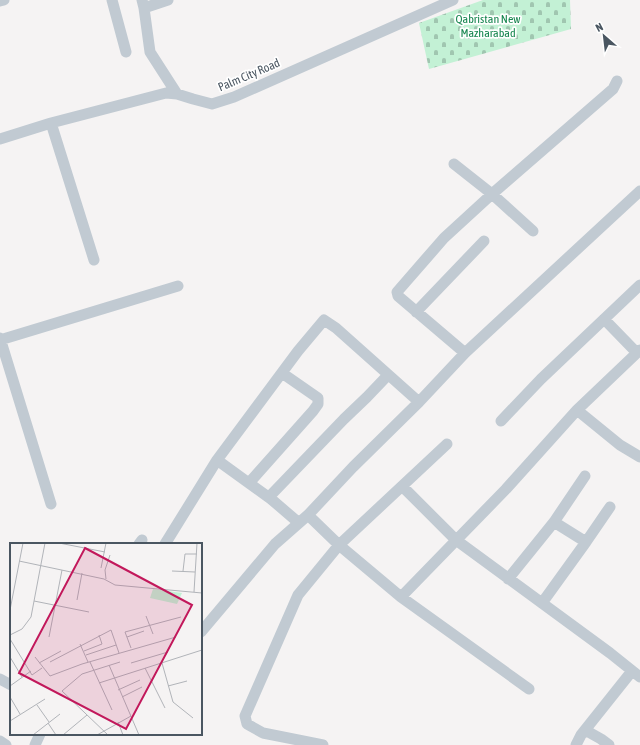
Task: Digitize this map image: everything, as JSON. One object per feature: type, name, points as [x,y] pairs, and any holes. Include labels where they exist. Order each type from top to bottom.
[{"type":"street","points":[[0,1],[4,0]]},
{"type":"street","points":[[112,0],[126,52]]},
{"type":"street","points":[[168,0],[143,4],[150,52],[177,94]]},
{"type":"street","name":"Palm City Road","points":[[0,140],[51,123],[166,94],[177,94],[212,104],[234,97],[453,0]]},
{"type":"street","points":[[465,353],[398,296],[398,292],[444,238],[492,194],[613,89],[617,81]]},
{"type":"street","points":[[51,123],[94,260]]},
{"type":"street","points":[[454,164],[492,194],[533,231]]},
{"type":"street","points":[[202,631],[276,544],[308,515],[465,353],[640,191]]},
{"type":"street","points":[[416,312],[484,241]]},
{"type":"street","points":[[501,421],[541,379],[640,285]]},
{"type":"street","points":[[51,504],[0,339],[178,286]]},
{"type":"street","points":[[401,596],[506,489],[577,410],[638,351],[604,319]]},
{"type":"street","points":[[166,543],[217,460],[298,351],[324,320],[336,328],[419,402]]},
{"type":"street","points":[[249,483],[318,404],[318,398],[282,373]]},
{"type":"street","points":[[269,497],[344,419],[367,398],[388,374]]},
{"type":"street","points":[[577,410],[620,445],[640,457]]},
{"type":"street","points":[[323,745],[263,732],[247,724],[245,716],[298,595],[339,545],[447,444]]},
{"type":"street","points":[[217,460],[269,497],[299,523]]},
{"type":"street","points":[[508,579],[554,522],[585,476]]},
{"type":"street","points":[[402,486],[456,540],[610,653],[636,674],[581,734],[576,745]]},
{"type":"street","points":[[542,603],[610,507]]},
{"type":"street","points":[[308,515],[339,545],[401,596],[529,689]]},
{"type":"street","points":[[554,522],[586,542]]},
{"type":"street","points":[[0,679],[10,684]]},
{"type":"street","points":[[585,730],[609,745]]},
{"type":"street","points":[[35,745],[40,735]]},
{"type":"street","points":[[0,741],[6,745]]},
{"type":"green space","name":"Qabristan New Mazharabad","points":[[483,0],[570,0],[571,29],[429,69],[419,23]]}]
